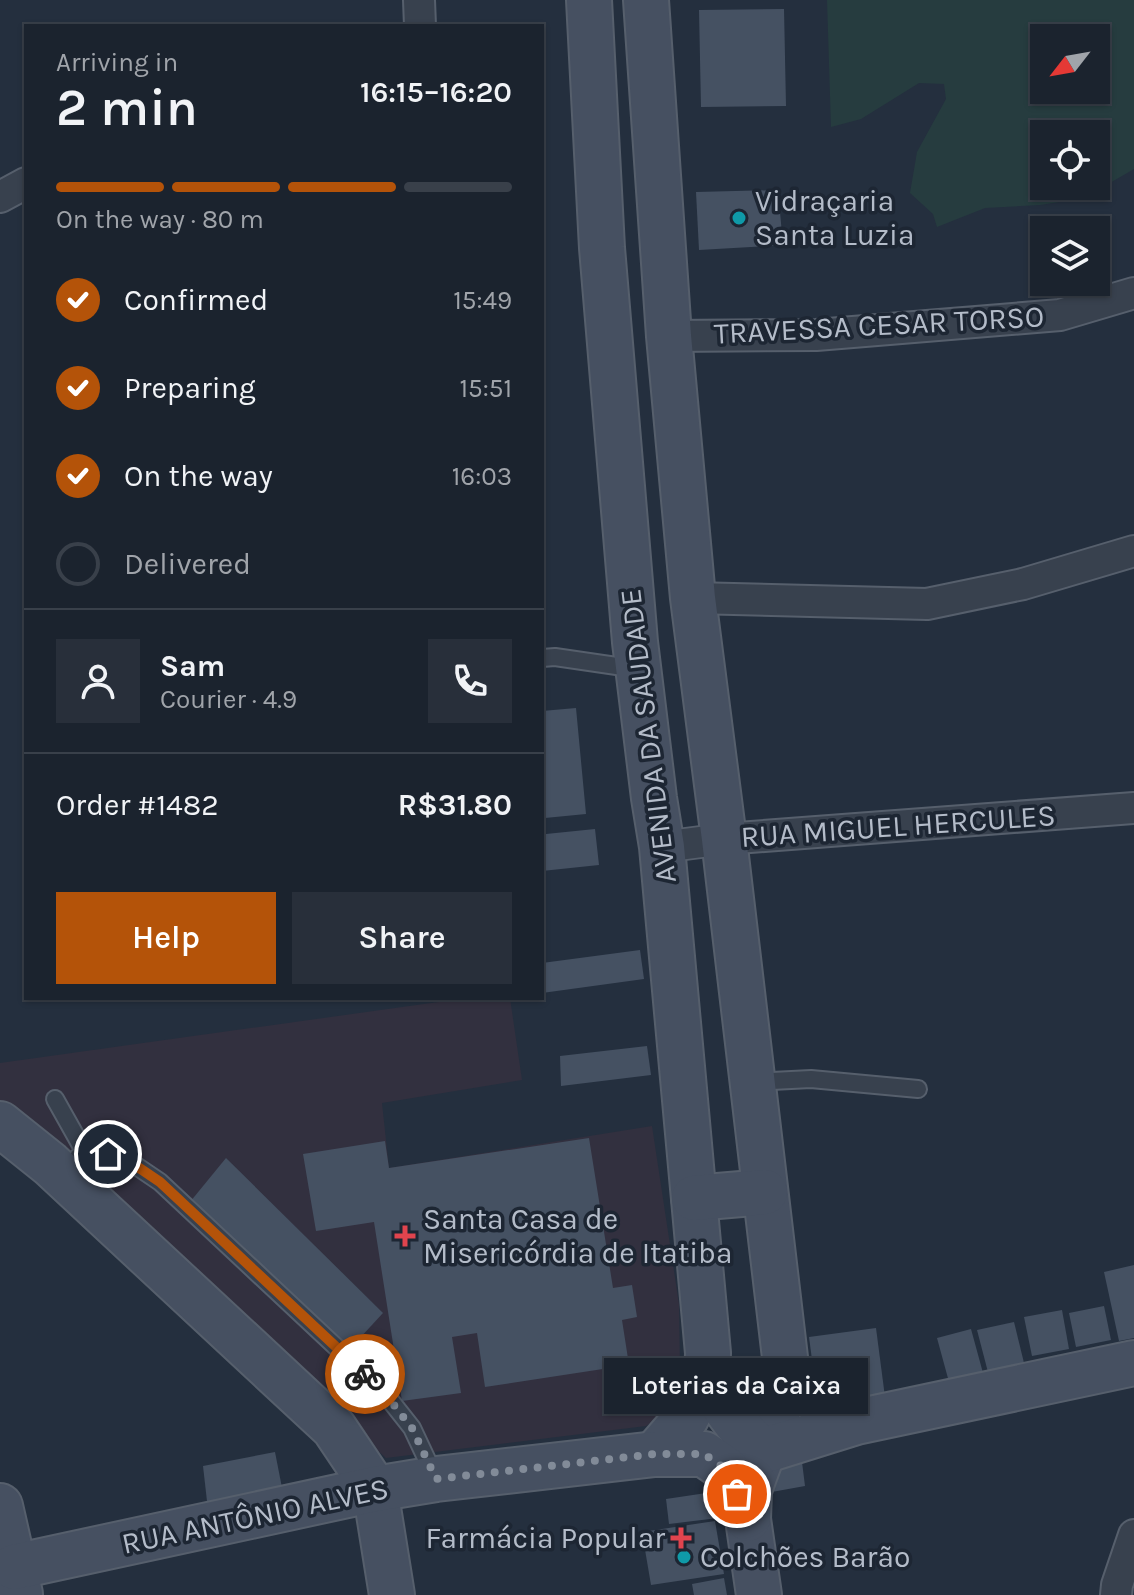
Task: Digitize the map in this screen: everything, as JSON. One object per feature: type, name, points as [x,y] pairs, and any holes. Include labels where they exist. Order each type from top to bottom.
[{"type":"main road","name":"AVENIDA DA SAUDADE","points":[[589,0],[604,279],[638,670],[662,847],[708,1353],[707,1379],[686,1418],[655,1454]]},
{"type":"main road","name":"AVENIDA DA SAUDADE","points":[[646,0],[669,336],[693,598],[788,1383]]},
{"type":"main road","points":[[599,194],[659,191]]},
{"type":"main road","points":[[0,1124],[68,1160],[334,1428],[375,1489],[392,1595]]},
{"type":"main road","points":[[0,1163],[68,1160]]},
{"type":"main road","points":[[694,1198],[765,1192]]},
{"type":"main road","points":[[763,1451],[856,1422],[1133,1369]]},
{"type":"main road","points":[[707,1379],[737,1424],[763,1451]]},
{"type":"main road","points":[[759,1595],[748,1519],[749,1490],[788,1383],[804,1399],[856,1422]]},
{"type":"main road","name":"RUA ANTÔNIO ALVES","points":[[12,1577],[375,1489],[655,1454],[704,1454],[727,1470],[748,1519]]},
{"type":"main road","points":[[0,1506],[12,1577]]},
{"type":"street","points":[[419,0],[420,24]]},
{"type":"street","points":[[0,197],[24,184]]},
{"type":"street","name":"TRAVESSA CESAR TORSO","points":[[669,336],[816,335],[1060,315],[1134,293]]},
{"type":"street","points":[[693,598],[927,604],[1023,584],[1134,551]]},
{"type":"street","name":"RUA MIGUEL HERCULES","points":[[662,847],[724,839],[1134,808]]},
{"type":"street","points":[[1116,1595],[1134,1535]]},
{"type":"lane","points":[[544,658],[638,670]]},
{"type":"lane","points":[[753,1082],[811,1079],[918,1089]]},
{"type":"lane","points":[[55,1099],[68,1160],[108,1154],[126,1159],[160,1182],[382,1390],[412,1428],[436,1479]]},
{"type":"shaded area","name":"Santa Casa de Misericórdia de Itatiba","points":[[453,1000],[510,1000],[522,1080],[382,1103],[389,1168],[652,1126],[679,1304],[678,1391],[660,1417],[646,1426],[386,1458],[51,1153],[0,1113],[0,1063]]},
{"type":"green space","points":[[827,0],[1134,0],[1134,169],[1110,183],[1110,120],[1030,120],[1030,200],[1071,200],[985,208],[937,227],[933,214],[910,193],[917,152],[946,99],[944,84],[919,83],[861,119],[831,127]]},
{"type":"building","points":[[784,9],[786,106],[701,107],[699,10]]},
{"type":"building","name":"Vidraçaria Santa Luzia","points":[[778,190],[783,245],[699,250],[696,192]]},
{"type":"building","points":[[576,708],[586,814],[545,818],[546,834],[595,829],[599,865],[544,871],[544,711]]},
{"type":"building","points":[[640,950],[644,979],[544,993],[544,963]]},
{"type":"building","points":[[647,1046],[651,1075],[561,1086],[560,1056]]},
{"type":"building","points":[[589,1138],[613,1288],[632,1285],[637,1317],[622,1320],[629,1365],[485,1387],[477,1333],[452,1337],[461,1393],[402,1401],[374,1222],[316,1231],[303,1154],[385,1141],[389,1168]]},
{"type":"building","points":[[226,1158],[383,1313],[347,1352],[190,1202]]},
{"type":"building","points":[[1134,1265],[1134,1338],[1119,1341],[1104,1272]]},
{"type":"building","points":[[1104,1306],[1111,1340],[1076,1347],[1069,1313]]},
{"type":"building","points":[[1062,1310],[1069,1349],[1032,1356],[1024,1317]]},
{"type":"building","points":[[1014,1322],[1025,1367],[989,1376],[977,1330]]},
{"type":"building","points":[[876,1328],[885,1397],[818,1405],[809,1337]]},
{"type":"building","points":[[971,1329],[986,1384],[952,1393],[937,1338]]},
{"type":"building","points":[[275,1452],[284,1498],[208,1510],[203,1466]]},
{"type":"building","points":[[802,1462],[805,1486],[760,1494],[757,1468]]},
{"type":"building","points":[[713,1492],[718,1518],[669,1524],[666,1499]]},
{"type":"building","points":[[715,1521],[724,1574],[651,1585],[642,1532]]},
{"type":"building","points":[[724,1578],[727,1595],[694,1595],[692,1584]]},
{"type":"way so far","points":[[365,1374],[412,1428],[436,1479],[655,1454],[704,1454],[727,1470],[737,1494]]},
{"type":"place","name":"Vidraçaria Santa Luzia","points":[[739,218]]},
{"type":"place","name":"Santa Casa de Misericórdia de Itatiba","points":[[405,1236]]},
{"type":"place","name":"Loterias da Caixa","points":[[737,1494]]},
{"type":"place","name":"Farmácia Popular","points":[[681,1538]]},
{"type":"place","name":"Colchões Barão","points":[[684,1557]]},
{"type":"route","points":[[108,1154],[126,1159],[160,1182],[365,1374]]}]
